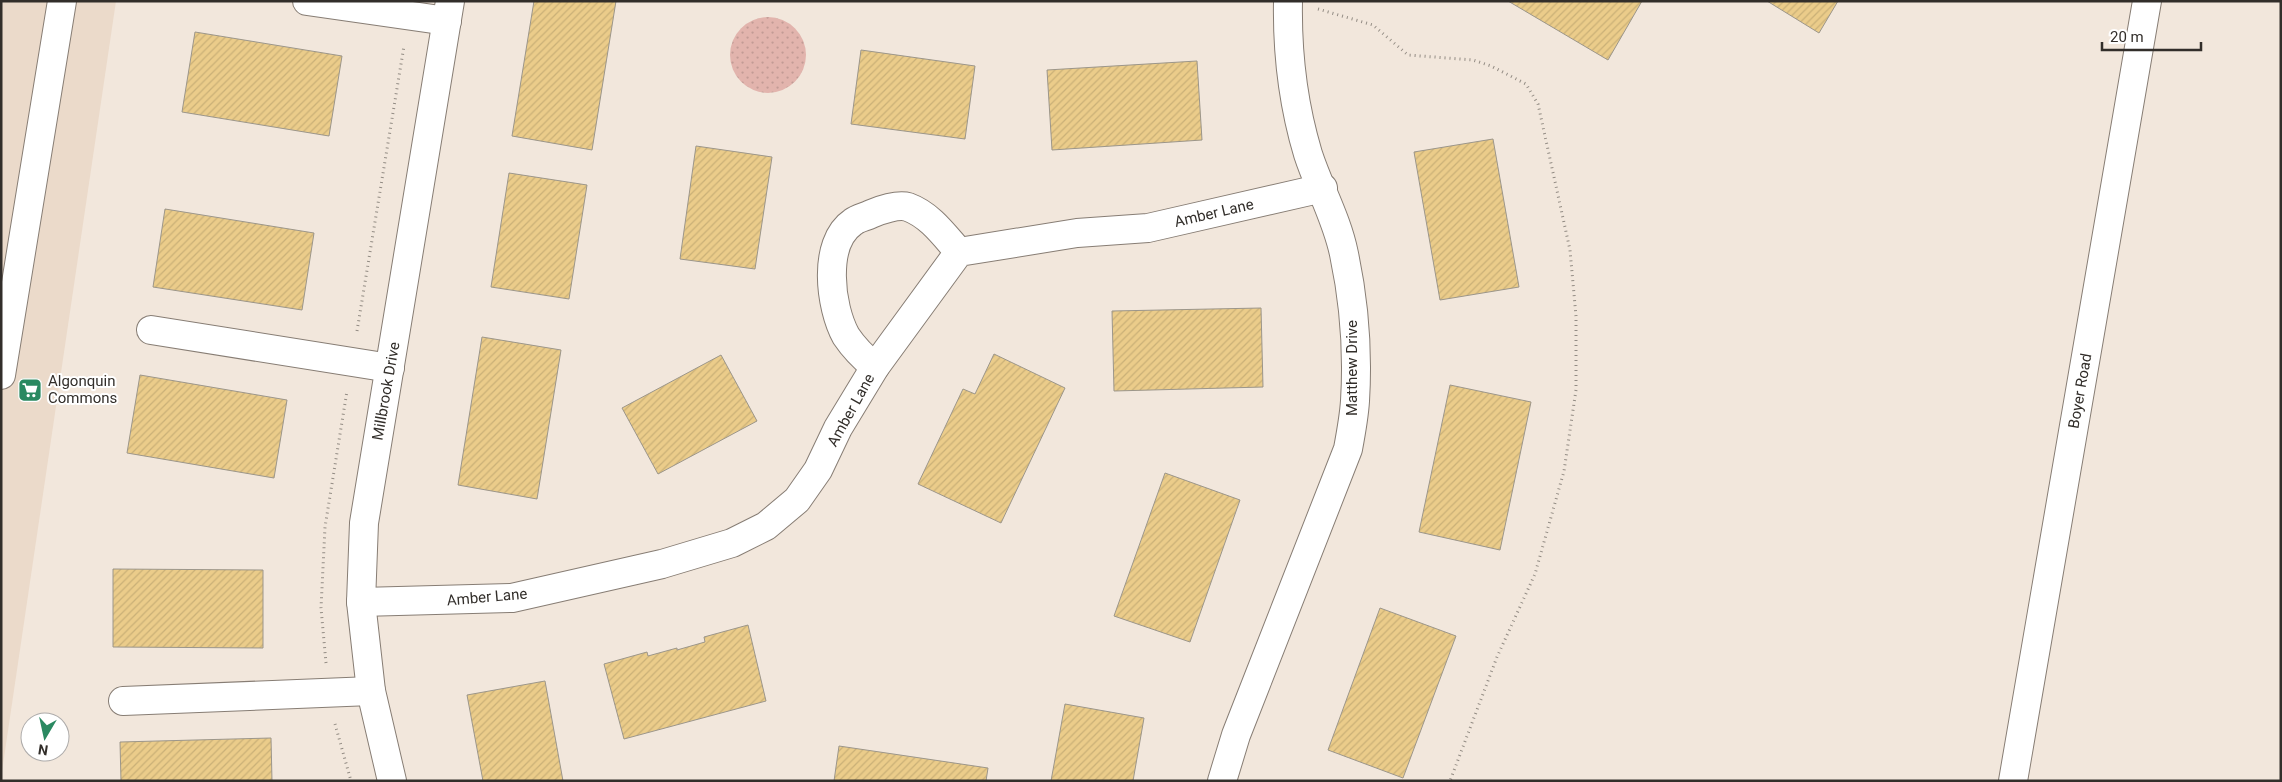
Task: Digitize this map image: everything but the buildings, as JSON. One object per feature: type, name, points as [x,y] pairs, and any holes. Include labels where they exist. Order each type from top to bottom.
[{"type":"street","points":[[1,375],[62,1]]},
{"type":"street","points":[[307,1],[449,11]]},
{"type":"street","name":"Boyer Road","points":[[2014,781],[2147,1]]},
{"type":"street","name":"Matthew Drive","points":[[1222,781],[1236,735],[1348,449],[1355,401],[1355,326],[1344,253],[1323,188],[1309,156],[1294,99],[1288,46],[1288,2]]},
{"type":"street","name":"Millbrook Drive","points":[[392,781],[371,691],[361,602],[364,522],[449,11]]},
{"type":"street","name":"Amber Lane","points":[[361,602],[512,598],[662,564],[732,543],[766,526],[798,500],[818,470],[838,428],[875,366],[959,252],[1077,233],[1148,228],[1323,188]]},
{"type":"street","points":[[875,366],[861,356],[846,335],[834,303],[832,268],[836,242],[853,222],[880,210],[906,206],[933,222],[959,252]]},
{"type":"street","points":[[151,330],[390,368]]},
{"type":"street","points":[[123,701],[371,691]]},
{"type":"path","points":[[1288,2],[1343,14],[1373,25],[1408,55],[1473,60],[1491,66],[1526,84],[1538,104],[1570,250],[1576,316],[1576,390],[1564,471],[1535,574],[1497,657],[1450,781]]},
{"type":"shaded area","name":"Algonquin Commons","points":[[1,1],[116,1],[1,778]]},
{"type":"shaded area","points":[[768,17],[782,20],[795,28],[803,41],[806,55],[803,69],[795,82],[782,90],[768,93],[754,90],[741,82],[733,69],[730,55],[733,41],[741,28],[754,20]]},
{"type":"place","name":"Algonquin Commons","points":[[30,390]]}]
